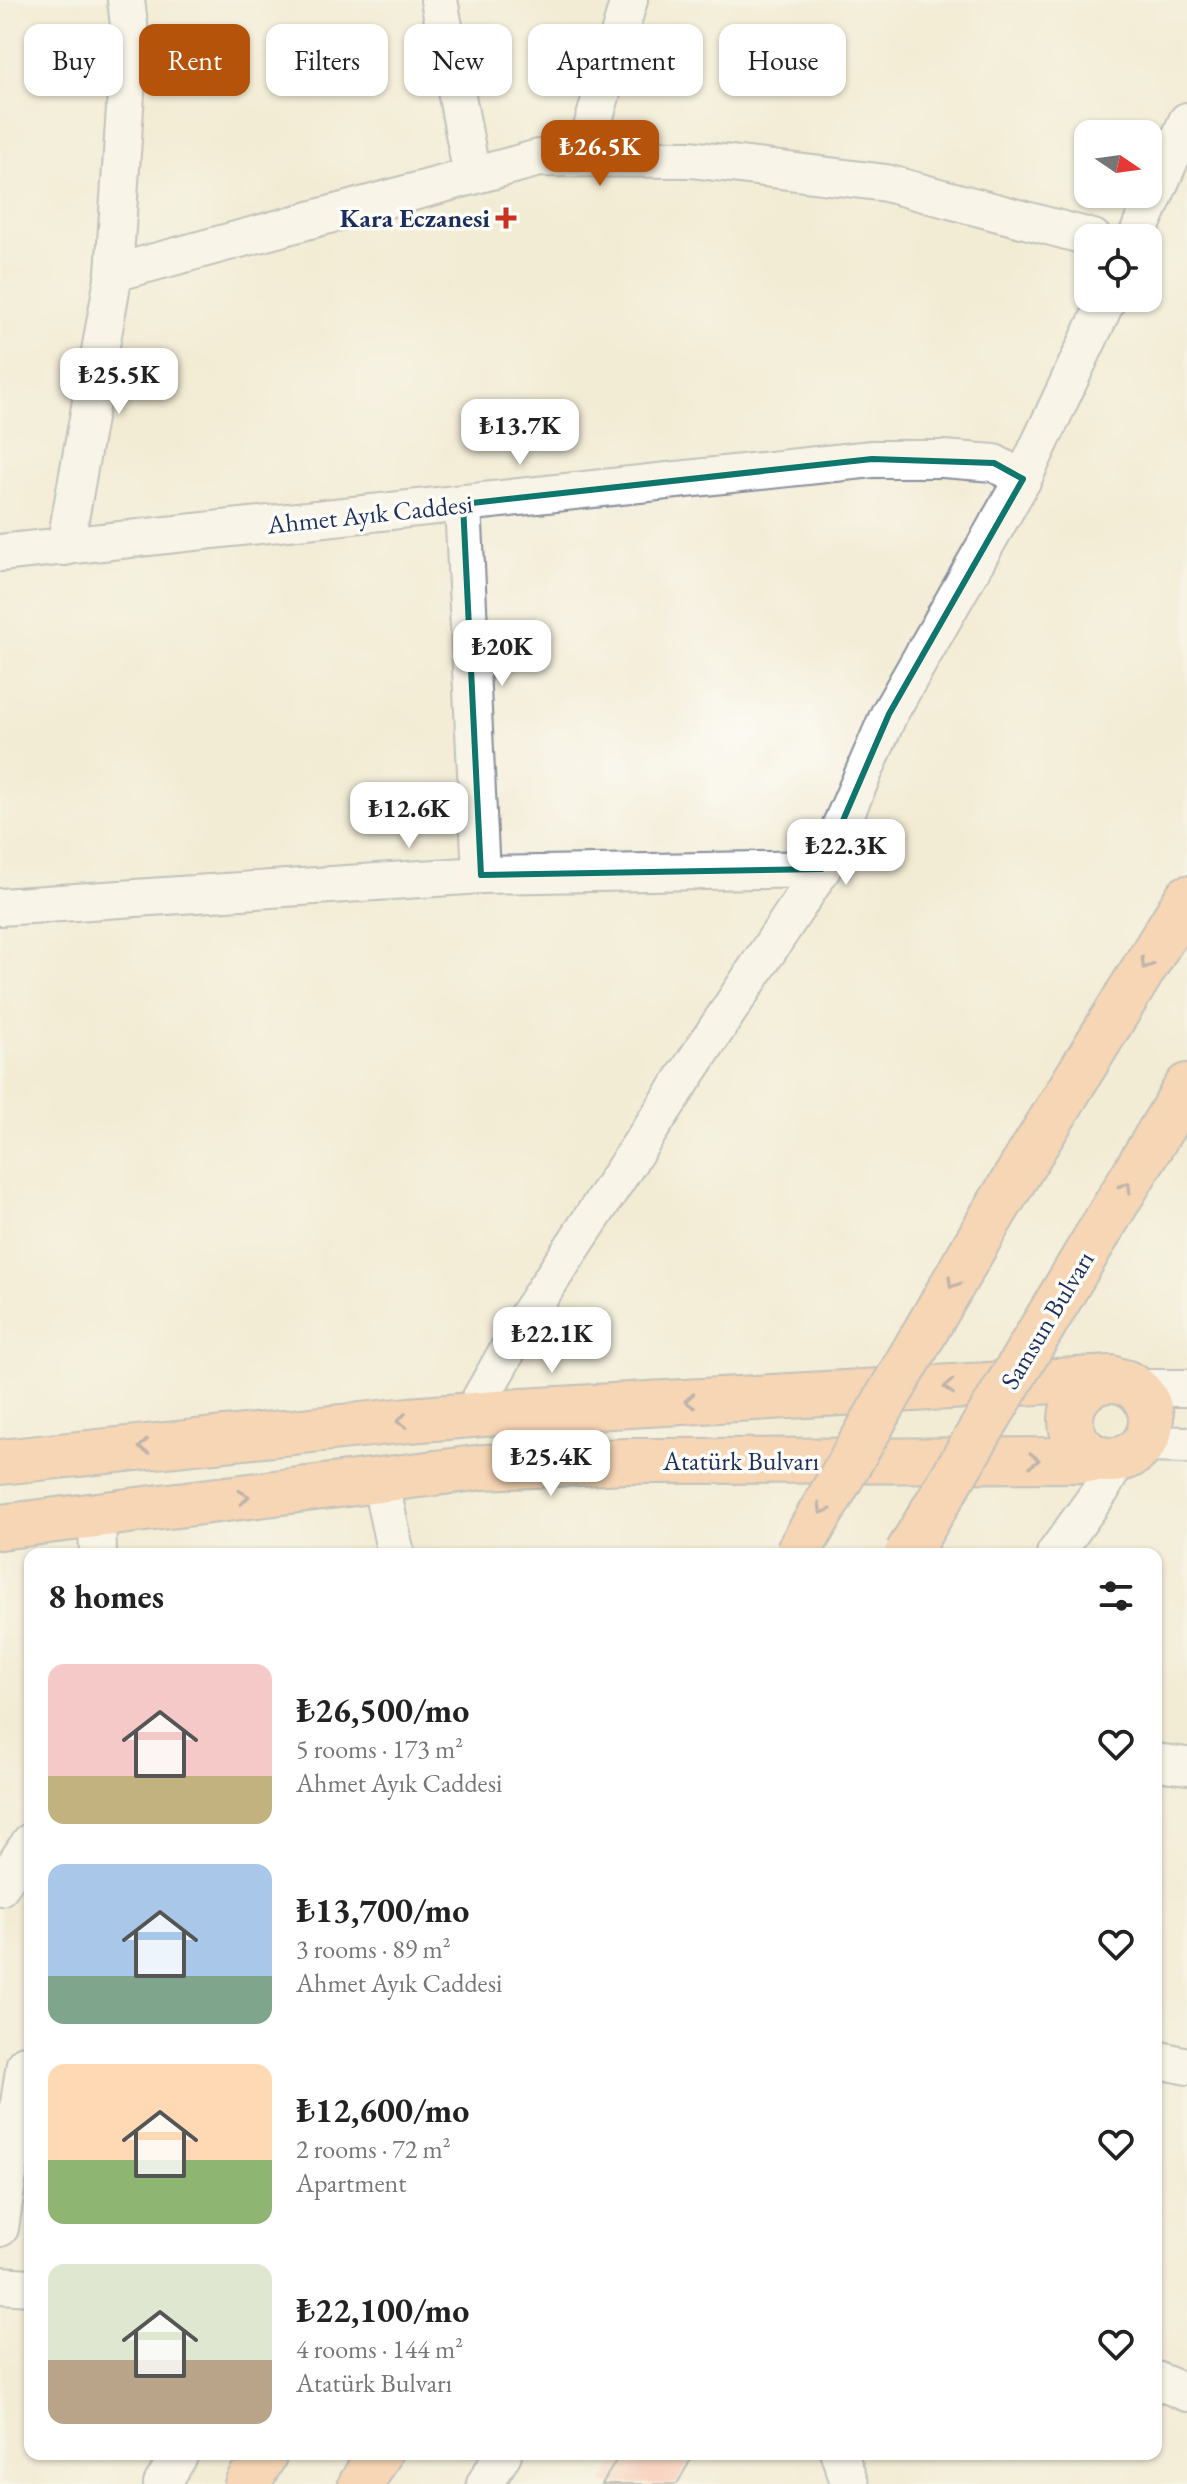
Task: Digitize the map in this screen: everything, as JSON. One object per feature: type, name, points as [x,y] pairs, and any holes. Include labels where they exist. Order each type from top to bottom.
[{"type":"main road","points":[[800,1548],[992,1216],[1187,898]]},
{"type":"main road","name":"Samsun Bulvarı","points":[[911,1548],[1187,1086]]},
{"type":"main road","points":[[0,1462],[471,1415],[1123,1383],[1144,1397],[1150,1409],[1151,1423],[1121,1454],[1088,1454],[1078,1445],[1071,1421],[1072,1408],[1087,1387],[1123,1383]]},
{"type":"main road","name":"Atatürk Bulvarı","points":[[0,1527],[98,1535],[380,1480],[484,1467],[628,1461],[1121,1454]]},
{"type":"main road","points":[[247,2484],[261,2460]]},
{"type":"main road","points":[[361,2484],[375,2460]]},
{"type":"street","points":[[65,547],[114,273],[130,33],[126,0]]},
{"type":"street","points":[[439,0],[472,176]]},
{"type":"street","points":[[583,158],[629,0]]},
{"type":"street","points":[[1142,224],[1187,121]]},
{"type":"street","points":[[114,273],[539,158],[691,159],[886,183],[1074,233]]},
{"type":"street","points":[[471,1415],[527,1316],[822,869],[889,714],[1023,479],[1101,312]]},
{"type":"street","name":"Ahmet Ayık Caddesi","points":[[0,553],[872,459],[994,463],[1023,479]]},
{"type":"street","points":[[463,504],[481,875]]},
{"type":"street","points":[[0,907],[481,875],[822,869]]},
{"type":"street","points":[[1123,1383],[1187,1388]]},
{"type":"street","points":[[1059,1548],[1101,1490],[1121,1454],[1187,1445]]},
{"type":"street","points":[[380,1480],[395,1548]]},
{"type":"street","points":[[1162,1763],[1187,1766]]},
{"type":"street","points":[[0,1887],[24,1851]]},
{"type":"street","points":[[0,2228],[18,2060]]},
{"type":"street","points":[[1162,2060],[1187,2066]]},
{"type":"street","points":[[0,2285],[24,2287]]},
{"type":"street","points":[[1162,2383],[1187,2393]]},
{"type":"street","points":[[162,2484],[176,2460]]},
{"type":"street","points":[[485,2484],[499,2460]]},
{"type":"street","points":[[841,2460],[850,2484]]},
{"type":"highlighted area","points":[[872,459],[994,463],[1023,479],[889,714],[822,869],[481,875],[463,504]]},
{"type":"building","points":[[616,2460],[691,2460],[677,2484],[602,2484]]},
{"type":"place","name":"Kara Eczanesi","points":[[506,218]]}]
